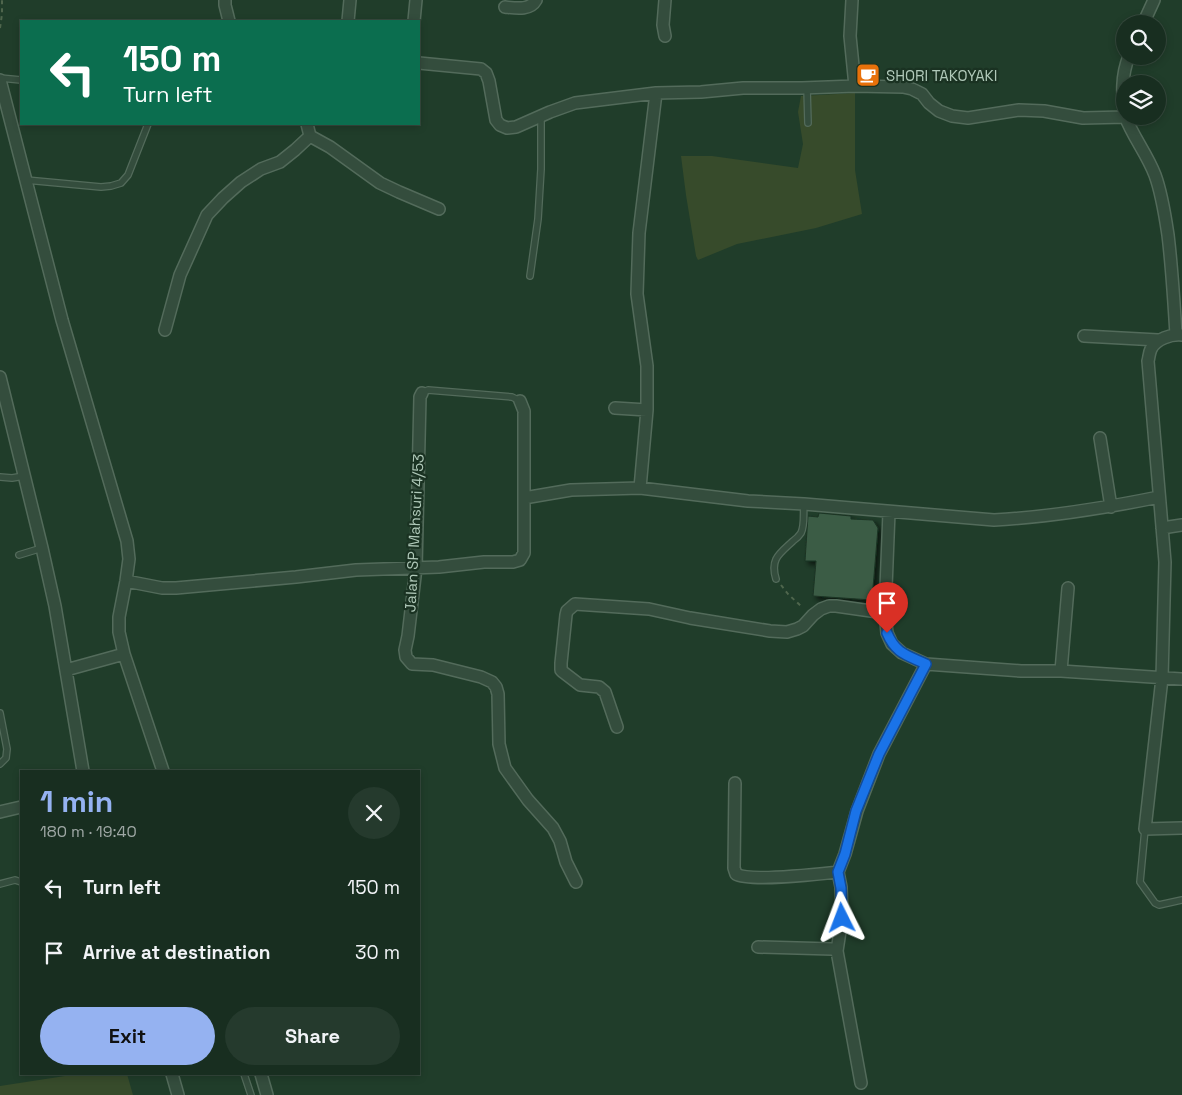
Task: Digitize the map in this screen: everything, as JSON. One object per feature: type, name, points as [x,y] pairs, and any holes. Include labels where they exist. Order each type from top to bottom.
[{"type":"street","points":[[225,0],[229,20]]},
{"type":"street","points":[[348,20],[350,0]]},
{"type":"street","points":[[414,20],[416,0]]},
{"type":"street","points":[[505,7],[527,7],[534,4],[536,0]]},
{"type":"street","points":[[665,0],[665,36]]},
{"type":"street","points":[[852,0],[850,36],[855,86]]},
{"type":"street","points":[[1147,15],[1154,0]]},
{"type":"street","points":[[420,63],[481,69],[486,73],[490,81],[496,120],[500,125],[507,128],[516,127],[575,103],[656,93],[701,92],[743,88],[903,86],[922,94],[928,103],[939,111],[952,116],[968,118],[1019,110],[1044,110],[1083,118],[1116,116]]},
{"type":"street","points":[[0,79],[62,320],[127,542],[129,559],[118,625],[124,654],[163,770]]},
{"type":"street","points":[[640,488],[647,410],[647,366],[637,294],[638,251],[656,93]]},
{"type":"street","points":[[307,125],[310,136],[330,147],[380,182],[439,209]]},
{"type":"street","points":[[1084,336],[1158,340],[1179,335],[1166,222],[1161,196],[1145,154],[1133,136],[1129,125]]},
{"type":"street","points":[[165,330],[180,275],[207,215],[241,182],[261,169],[280,162],[310,136]]},
{"type":"street","points":[[1158,340],[1150,350],[1148,361],[1165,562],[1162,678],[1145,829],[1182,828]]},
{"type":"street","points":[[0,377],[42,548],[66,670],[83,770]]},
{"type":"street","name":"Jalan SP Mahsuri 4/53","points":[[422,392],[420,397],[416,568],[405,650],[406,657],[412,664],[433,665],[481,677],[492,682],[496,687],[498,694],[499,744],[506,768],[528,800],[553,828],[560,840],[566,862],[576,882]]},
{"type":"street","points":[[126,581],[162,588],[176,588],[356,570],[439,567],[520,560],[524,553],[524,411],[520,401]]},
{"type":"street","points":[[615,408],[647,410]]},
{"type":"street","points":[[1100,438],[1111,506]]},
{"type":"street","points":[[524,498],[570,490],[640,488],[748,501],[994,520],[1111,506],[1159,497]]},
{"type":"street","points":[[889,512],[885,613],[887,633],[892,644],[902,653],[926,664],[1182,679]]},
{"type":"street","points":[[1162,528],[1182,525]]},
{"type":"street","points":[[1061,671],[1068,588]]},
{"type":"street","points":[[617,727],[607,695],[603,689],[580,684],[562,670],[560,663],[566,615],[567,611],[574,604],[649,609],[690,618],[787,632],[803,626],[813,615],[828,606],[885,613]]},
{"type":"street","points":[[66,670],[124,654]]},
{"type":"street","points":[[860,1083],[837,951],[842,918],[841,888],[838,872],[845,854],[856,811],[879,754],[926,664]]},
{"type":"street","points":[[735,783],[734,868],[736,874],[764,878],[838,872]]},
{"type":"street","points":[[0,812],[20,807]]},
{"type":"street","points":[[758,947],[832,949],[837,951]]},
{"type":"street","points":[[172,1075],[178,1095]]},
{"type":"street","points":[[261,1075],[267,1095]]},
{"type":"lane","points":[[0,79],[20,80]]},
{"type":"lane","points":[[807,88],[808,123]]},
{"type":"lane","points":[[530,276],[538,219],[541,169],[541,116]]},
{"type":"lane","points":[[26,180],[101,186],[121,183],[128,176],[148,125]]},
{"type":"lane","points":[[422,392],[428,390],[512,397],[520,401]]},
{"type":"lane","points":[[0,477],[24,476]]},
{"type":"lane","points":[[776,579],[774,571],[778,554],[800,535],[804,504]]},
{"type":"lane","points":[[19,555],[42,548]]},
{"type":"lane","points":[[0,713],[7,749],[6,758],[0,764]]},
{"type":"lane","points":[[1145,829],[1140,882],[1155,903],[1159,905],[1182,900]]},
{"type":"lane","points":[[0,884],[15,880],[20,882]]},
{"type":"lane","points":[[244,1075],[251,1095]]},
{"type":"path","points":[[0,28],[2,0]]},
{"type":"path","points":[[776,579],[799,605],[813,615]]},
{"type":"green space","points":[[855,93],[855,170],[862,214],[816,228],[737,244],[698,260],[681,156],[712,156],[798,168],[803,144],[798,112],[801,96]]},
{"type":"green space","points":[[72,1075],[127,1075],[133,1095],[0,1095],[0,1086]]},
{"type":"building","points":[[819,513],[851,516],[851,519],[873,520],[878,528],[872,600],[813,596],[816,561],[805,561],[808,516],[818,517]]},
{"type":"place","name":"SHORI TAKOYAKI","points":[[868,75]]},
{"type":"route","points":[[842,918],[841,888],[838,872],[845,854],[856,811],[879,754],[926,664],[902,653],[892,644],[887,633]]}]
